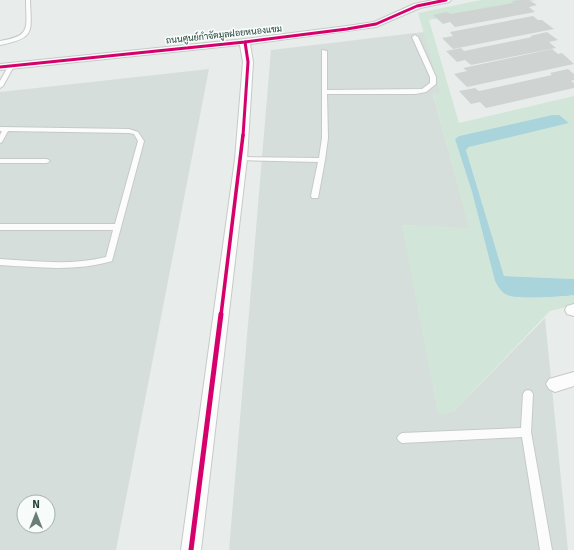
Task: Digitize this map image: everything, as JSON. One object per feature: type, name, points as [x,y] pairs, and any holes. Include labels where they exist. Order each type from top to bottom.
[{"type":"street","name":"ถนนศูนย์กำจัดมูลฝอยหนองแขม","points":[[0,67],[245,42],[364,27],[417,6],[446,0]]},
{"type":"street","points":[[191,550],[241,159],[248,62],[245,42]]},
{"type":"street","points":[[555,384],[574,379]]},
{"type":"lane","points":[[0,43],[15,41],[25,37],[28,32],[28,0]]},
{"type":"lane","points":[[324,92],[415,92],[430,88],[433,84],[433,77],[414,37]]},
{"type":"lane","points":[[314,196],[325,138],[324,51]]},
{"type":"lane","points":[[0,86],[11,66]]},
{"type":"lane","points":[[0,141],[3,129],[129,131],[136,133],[141,141],[108,259],[98,263],[75,265],[0,262]]},
{"type":"lane","points":[[241,159],[322,160]]},
{"type":"lane","points":[[0,161],[47,161]]},
{"type":"lane","points":[[0,227],[116,227]]},
{"type":"lane","points":[[528,394],[526,432],[546,550]]},
{"type":"lane","points":[[402,438],[526,432]]},
{"type":"shaded area","points":[[424,32],[441,93],[433,94],[470,229],[402,225],[453,412],[545,318],[568,550],[229,550],[271,50]]},
{"type":"shaded area","points":[[209,69],[116,550],[0,550],[0,92]]},
{"type":"green space","points":[[481,0],[536,0],[429,20],[459,123],[574,96],[574,279],[504,276],[466,150],[469,147],[568,123],[552,115],[459,136],[455,139],[472,192],[495,281],[503,292],[510,296],[532,298],[574,295],[574,305],[550,311],[453,412],[438,414],[402,225],[469,228],[433,93],[441,93],[418,13]]},
{"type":"water","points":[[552,115],[559,115],[569,123],[469,147],[466,150],[504,276],[574,279],[574,295],[532,298],[510,296],[499,288],[495,281],[472,192],[455,139],[459,136]]},
{"type":"building","points":[[529,0],[537,5],[529,7],[535,12],[455,27],[450,22],[443,24],[433,15],[447,12],[450,14],[513,3],[512,1]]},
{"type":"building","points":[[533,16],[538,20],[542,20],[554,29],[453,49],[442,38],[453,36],[450,32]]},
{"type":"building","points":[[547,32],[558,40],[549,42],[556,48],[471,65],[465,60],[457,62],[446,51],[461,48],[464,51],[532,37],[530,36]]},
{"type":"building","points":[[552,49],[558,54],[562,53],[574,64],[467,87],[454,74],[467,71],[463,68]]},
{"type":"building","points":[[568,69],[574,74],[574,80],[571,81],[574,83],[574,88],[486,108],[480,102],[471,104],[459,91],[475,88],[479,91],[552,75],[550,73]]},
{"type":"cycle path","points":[[0,67],[245,42],[347,29],[376,24],[417,6],[446,0]]},
{"type":"cycle path","points":[[191,550],[241,159],[248,62],[245,42]]}]
